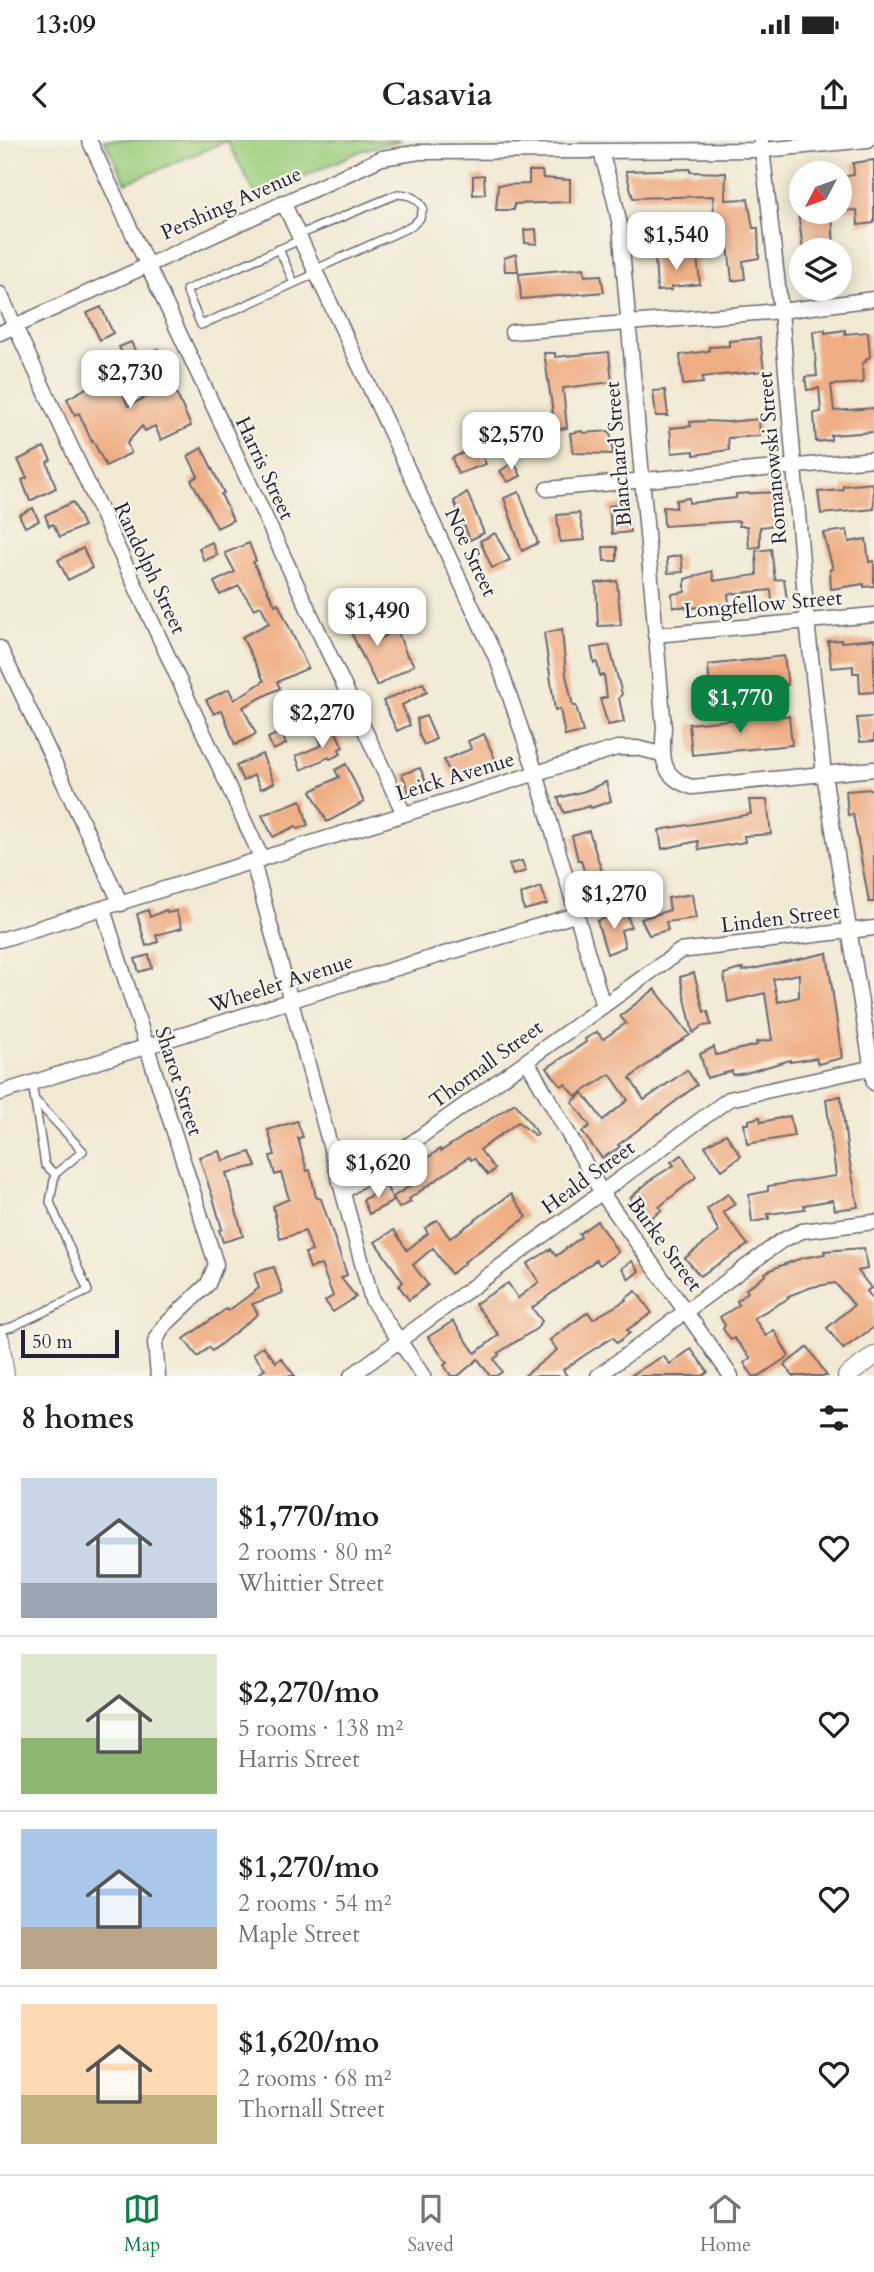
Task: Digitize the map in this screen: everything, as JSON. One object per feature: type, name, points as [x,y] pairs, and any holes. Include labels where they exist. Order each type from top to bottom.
[{"type":"street","name":"Harris Street","points":[[89,140],[404,814]]},
{"type":"street","name":"Pershing Avenue","points":[[0,333],[382,158],[420,152],[435,146],[601,152],[642,146],[762,145],[868,140]]},
{"type":"street","name":"Romanowski Street","points":[[762,145],[824,774],[874,1083]]},
{"type":"street","name":"Blanchard Street","points":[[601,152],[620,226],[663,729],[661,754]]},
{"type":"street","name":"Noe Street","points":[[283,202],[481,624],[507,687],[536,773],[603,1006]]},
{"type":"street","name":"Randolph Street","points":[[0,294],[258,861],[291,1001],[372,1300],[423,1376]]},
{"type":"street","points":[[512,332],[780,311],[874,299]]},
{"type":"street","points":[[547,489],[874,459]]},
{"type":"street","name":"Longfellow Street","points":[[655,635],[874,615]]},
{"type":"street","points":[[0,648],[121,904]]},
{"type":"street","name":"Leick Avenue","points":[[103,909],[617,748],[637,748],[661,754]]},
{"type":"street","points":[[661,754],[671,777],[692,787],[874,769]]},
{"type":"street","points":[[0,940],[103,909]]},
{"type":"street","name":"Sharot Street","points":[[103,909],[216,1264],[208,1284],[163,1327],[155,1342],[158,1376]]},
{"type":"street","name":"Wheeler Avenue","points":[[0,1094],[291,1001],[575,915]]},
{"type":"street","name":"Linden Street","points":[[654,969],[680,951],[874,928]]},
{"type":"street","name":"Thornall Street","points":[[343,1192],[654,969]]},
{"type":"street","name":"Burke Street","points":[[527,1060],[602,1192],[732,1376]]},
{"type":"street","name":"Heald Street","points":[[351,1376],[729,1099],[873,1068]]},
{"type":"street","points":[[598,1376],[781,1241],[802,1231],[874,1222]]},
{"type":"street","points":[[0,1339],[5,1376]]},
{"type":"street","points":[[847,1376],[874,1356]]},
{"type":"lane","points":[[398,194],[410,195],[419,200],[423,208],[420,218],[412,226],[201,325],[186,290],[299,238],[398,194]]},
{"type":"lane","points":[[279,249],[294,283]]},
{"type":"lane","points":[[32,1083],[45,1164],[55,1174]]},
{"type":"lane","points":[[0,1330],[88,1292],[50,1202],[55,1174],[83,1151],[36,1101]]},
{"type":"green space","points":[[104,140],[402,140],[363,150],[257,197],[227,141],[126,183]]},
{"type":"building","points":[[874,160],[874,223],[858,225],[857,210],[852,210],[853,163]]},
{"type":"building","points":[[690,169],[690,172],[726,173],[725,200],[748,199],[753,228],[758,228],[759,258],[743,261],[745,279],[732,281],[726,227],[699,231],[697,217],[714,219],[713,196],[633,198],[626,171]]},
{"type":"building","points":[[529,171],[542,171],[543,178],[570,180],[570,202],[514,204],[514,210],[496,210],[498,185],[529,184]]},
{"type":"building","points":[[484,175],[485,194],[473,195],[473,176]]},
{"type":"building","points":[[800,224],[833,224],[833,238],[801,238]]},
{"type":"building","points":[[536,229],[537,244],[525,243],[524,230]]},
{"type":"building","points":[[649,229],[651,242],[638,244],[636,230]]},
{"type":"building","points":[[516,254],[518,271],[505,271],[504,258]]},
{"type":"building","points":[[670,254],[670,259],[697,255],[700,284],[657,291],[655,257]]},
{"type":"building","points":[[584,268],[585,276],[601,275],[604,292],[521,299],[519,274]]},
{"type":"building","points":[[101,307],[113,333],[100,340],[87,313]]},
{"type":"building","points":[[825,330],[825,333],[845,330],[845,334],[868,332],[870,357],[862,363],[863,383],[831,385],[834,411],[874,408],[874,432],[831,435],[831,440],[816,442],[814,413],[821,412],[819,388],[807,390],[805,377],[817,376],[813,332]]},
{"type":"building","points":[[760,338],[764,371],[702,377],[703,383],[683,385],[680,355],[709,351],[709,347],[729,346],[729,341]]},
{"type":"building","points":[[131,342],[137,354],[125,359],[119,347]]},
{"type":"building","points":[[158,349],[169,373],[172,371],[178,386],[174,388],[191,426],[161,440],[155,426],[145,431],[142,426],[127,443],[131,453],[106,466],[79,413],[75,415],[67,399],[102,379],[100,374],[112,367],[128,406],[149,396],[143,385],[153,380],[141,357]]},
{"type":"building","points":[[609,352],[612,382],[563,388],[567,428],[549,430],[548,414],[553,413],[544,353],[555,353],[555,357]]},
{"type":"building","points":[[665,390],[668,416],[656,416],[653,391]]},
{"type":"building","points":[[759,419],[760,436],[728,438],[729,450],[694,455],[694,451],[672,453],[670,428],[691,426],[690,422]]},
{"type":"building","points":[[610,431],[613,454],[573,453],[570,433]]},
{"type":"building","points":[[477,446],[486,464],[458,474],[452,458]]},
{"type":"building","points":[[44,447],[51,460],[47,462],[56,488],[30,501],[22,480],[27,478],[18,460]]},
{"type":"building","points":[[202,448],[224,493],[221,494],[233,520],[217,528],[191,480],[198,476],[188,456]]},
{"type":"building","points":[[514,462],[521,476],[508,482],[500,471]]},
{"type":"building","points":[[873,483],[874,509],[821,514],[818,492]]},
{"type":"building","points":[[467,492],[484,533],[470,540],[454,501]]},
{"type":"building","points":[[519,492],[538,543],[522,551],[504,498]]},
{"type":"building","points":[[779,492],[782,524],[760,527],[760,547],[749,548],[747,526],[739,526],[739,521],[664,526],[663,507],[676,508],[676,500],[689,498],[689,503],[736,498],[736,494]]},
{"type":"building","points":[[73,502],[84,526],[60,537],[53,524],[49,526],[45,515]]},
{"type":"building","points":[[626,503],[630,532],[612,534],[609,506]]},
{"type":"building","points":[[33,508],[39,521],[25,527],[19,515]]},
{"type":"building","points":[[579,513],[585,540],[560,542],[557,515]]},
{"type":"building","points":[[847,530],[849,542],[866,539],[869,562],[874,561],[874,586],[864,587],[864,584],[831,589],[830,569],[833,569],[823,533]]},
{"type":"building","points":[[495,533],[510,560],[492,568],[480,541]]},
{"type":"building","points":[[212,542],[217,555],[204,561],[199,548]]},
{"type":"building","points":[[249,543],[256,561],[253,562],[275,605],[278,603],[308,668],[277,682],[280,688],[243,707],[256,734],[235,745],[222,710],[214,714],[206,700],[229,689],[234,700],[264,681],[242,637],[269,623],[261,606],[254,609],[239,586],[220,595],[214,582],[235,572],[225,553]]},
{"type":"building","points":[[603,547],[617,547],[617,561],[604,561]]},
{"type":"building","points":[[83,548],[92,568],[68,580],[58,560]]},
{"type":"building","points":[[771,549],[775,580],[784,579],[787,600],[772,601],[771,590],[728,594],[729,603],[686,609],[673,607],[672,594],[685,592],[685,579],[712,571],[714,581],[757,575],[756,551]]},
{"type":"building","points":[[681,555],[683,572],[668,573],[667,558]]},
{"type":"building","points":[[617,581],[621,625],[598,626],[596,583]]},
{"type":"building","points":[[351,601],[369,634],[375,631],[379,639],[397,630],[407,656],[414,665],[377,686],[347,624],[344,625],[339,616],[342,614],[339,607]]},
{"type":"building","points":[[562,629],[566,675],[573,706],[576,706],[583,732],[565,736],[560,709],[555,710],[544,633]]},
{"type":"building","points":[[874,639],[874,692],[860,693],[859,673],[853,673],[853,666],[831,668],[828,641]]},
{"type":"building","points":[[609,645],[622,694],[619,698],[624,722],[608,725],[600,699],[607,697],[604,675],[600,676],[591,648]]},
{"type":"building","points":[[784,656],[788,685],[710,693],[708,665]]},
{"type":"building","points":[[423,683],[427,692],[402,705],[410,725],[397,731],[383,701]]},
{"type":"building","points":[[426,716],[436,739],[424,745],[419,735],[417,719]]},
{"type":"building","points":[[789,716],[792,745],[692,755],[689,724]]},
{"type":"building","points":[[874,717],[874,741],[860,742],[857,718]]},
{"type":"building","points":[[334,728],[343,747],[339,749],[341,754],[301,770],[296,756],[322,745],[318,736]]},
{"type":"building","points":[[281,732],[286,744],[273,750],[268,738]]},
{"type":"building","points":[[484,734],[496,761],[465,774],[466,778],[454,783],[444,760],[471,749],[468,741]]},
{"type":"building","points":[[262,754],[274,783],[261,789],[254,775],[243,781],[236,766]]},
{"type":"building","points":[[346,764],[364,802],[327,822],[311,791],[339,777],[335,770]]},
{"type":"building","points":[[420,768],[429,789],[410,795],[402,774]]},
{"type":"building","points":[[606,782],[611,801],[564,813],[558,798]]},
{"type":"building","points":[[872,789],[874,902],[869,902],[853,814],[848,815],[846,791]]},
{"type":"building","points":[[301,800],[308,825],[298,829],[296,826],[273,837],[262,815]]},
{"type":"building","points":[[749,800],[767,800],[771,834],[744,836],[745,842],[699,850],[698,841],[662,849],[659,830],[751,814]]},
{"type":"building","points":[[589,831],[606,884],[589,889],[572,836]]},
{"type":"building","points":[[522,861],[526,871],[513,875],[509,864]]},
{"type":"building","points":[[541,887],[547,904],[524,910],[521,894]]},
{"type":"building","points":[[692,894],[696,918],[666,922],[668,930],[649,935],[641,919],[670,910],[668,898]]},
{"type":"building","points":[[148,910],[150,917],[166,910],[167,913],[176,911],[182,928],[156,935],[158,942],[146,946],[137,914]]},
{"type":"building","points":[[626,910],[631,927],[621,930],[625,947],[607,954],[597,921]]},
{"type":"building","points":[[827,953],[842,1058],[818,1064],[816,1058],[790,1060],[746,1073],[733,1075],[732,1071],[707,1078],[700,1054],[714,1047],[716,1055],[757,1045],[756,1042],[772,1040],[765,993],[728,1002],[724,974],[743,968],[743,971]],"holes":[[[799,974],[799,997],[778,1002],[773,979]]]},
{"type":"building","points":[[149,955],[152,968],[139,972],[135,959]]},
{"type":"building","points":[[694,973],[704,1012],[708,1011],[711,1025],[702,1026],[693,1033],[680,977]]},
{"type":"building","points":[[655,989],[690,1035],[630,1078],[644,1100],[687,1070],[697,1085],[618,1145],[620,1147],[602,1158],[582,1132],[590,1126],[572,1102],[583,1093],[603,1120],[628,1100],[610,1074],[576,1096],[565,1084],[561,1086],[547,1068],[597,1032],[603,1039],[626,1023],[620,1016]]},
{"type":"building","points":[[841,1096],[858,1207],[835,1210],[833,1200],[804,1205],[805,1209],[768,1214],[769,1219],[752,1222],[749,1195],[768,1191],[768,1186],[836,1176],[826,1099]]},
{"type":"building","points":[[515,1103],[538,1134],[536,1136],[518,1122],[480,1150],[495,1169],[488,1175],[474,1158],[471,1160],[469,1157],[409,1199],[411,1202],[399,1208],[393,1197],[413,1184],[405,1174]]},
{"type":"building","points":[[790,1116],[794,1136],[747,1144],[744,1124],[749,1124],[749,1120],[760,1117],[761,1122]]},
{"type":"building","points":[[297,1121],[303,1137],[298,1138],[307,1171],[310,1170],[316,1197],[321,1199],[347,1275],[341,1278],[356,1297],[333,1312],[325,1301],[333,1296],[321,1265],[310,1268],[305,1253],[312,1251],[305,1231],[280,1239],[273,1206],[289,1199],[281,1173],[275,1175],[270,1156],[275,1155],[268,1130]]},
{"type":"building","points":[[726,1134],[741,1156],[722,1170],[705,1146]]},
{"type":"building","points":[[220,1151],[223,1161],[250,1152],[256,1166],[226,1173],[243,1236],[223,1242],[219,1230],[222,1229],[199,1157]]},
{"type":"building","points":[[682,1155],[696,1177],[659,1207],[662,1210],[647,1221],[630,1198],[674,1165],[671,1162]]},
{"type":"building","points":[[386,1186],[394,1201],[369,1214],[363,1200]]},
{"type":"building","points":[[511,1194],[527,1217],[451,1274],[433,1248],[413,1265],[428,1285],[409,1300],[399,1286],[403,1282],[375,1242],[394,1230],[407,1250],[428,1233],[425,1228],[437,1220],[450,1238]]},
{"type":"building","points":[[728,1194],[735,1204],[723,1212],[748,1245],[700,1276],[685,1258],[719,1232],[707,1209]]},
{"type":"building","points":[[597,1221],[618,1252],[600,1265],[596,1260],[532,1308],[542,1321],[536,1329],[498,1353],[494,1359],[502,1372],[490,1376],[478,1359],[458,1376],[451,1376],[444,1365],[447,1363],[428,1337],[453,1321],[475,1353],[499,1335],[475,1304],[508,1283],[518,1298],[539,1282],[527,1264],[551,1249],[556,1256]]},
{"type":"building","points":[[864,1248],[867,1269],[858,1271],[871,1288],[867,1291],[874,1301],[874,1327],[843,1349],[827,1328],[854,1305],[835,1283],[812,1287],[788,1296],[789,1298],[754,1318],[766,1336],[774,1330],[789,1356],[759,1376],[753,1376],[744,1363],[751,1358],[734,1338],[731,1340],[723,1329],[725,1325],[720,1317],[739,1305],[737,1301],[748,1292],[746,1289],[777,1267],[802,1258],[825,1254],[824,1251]]},
{"type":"building","points":[[632,1261],[639,1271],[629,1279],[622,1268]]},
{"type":"building","points":[[274,1267],[283,1293],[252,1304],[258,1314],[212,1351],[209,1347],[198,1357],[184,1339],[259,1288],[254,1273]]},
{"type":"building","points":[[636,1291],[652,1313],[627,1330],[630,1333],[617,1343],[613,1337],[585,1355],[563,1370],[567,1376],[524,1376],[557,1350],[550,1340],[588,1312],[593,1319]]},
{"type":"building","points":[[263,1346],[276,1362],[281,1358],[295,1376],[257,1376],[265,1369],[253,1354]]},
{"type":"building","points":[[808,1347],[827,1376],[793,1376],[784,1365]]},
{"type":"building","points":[[691,1349],[708,1372],[703,1376],[630,1376],[663,1356],[670,1364]]}]
